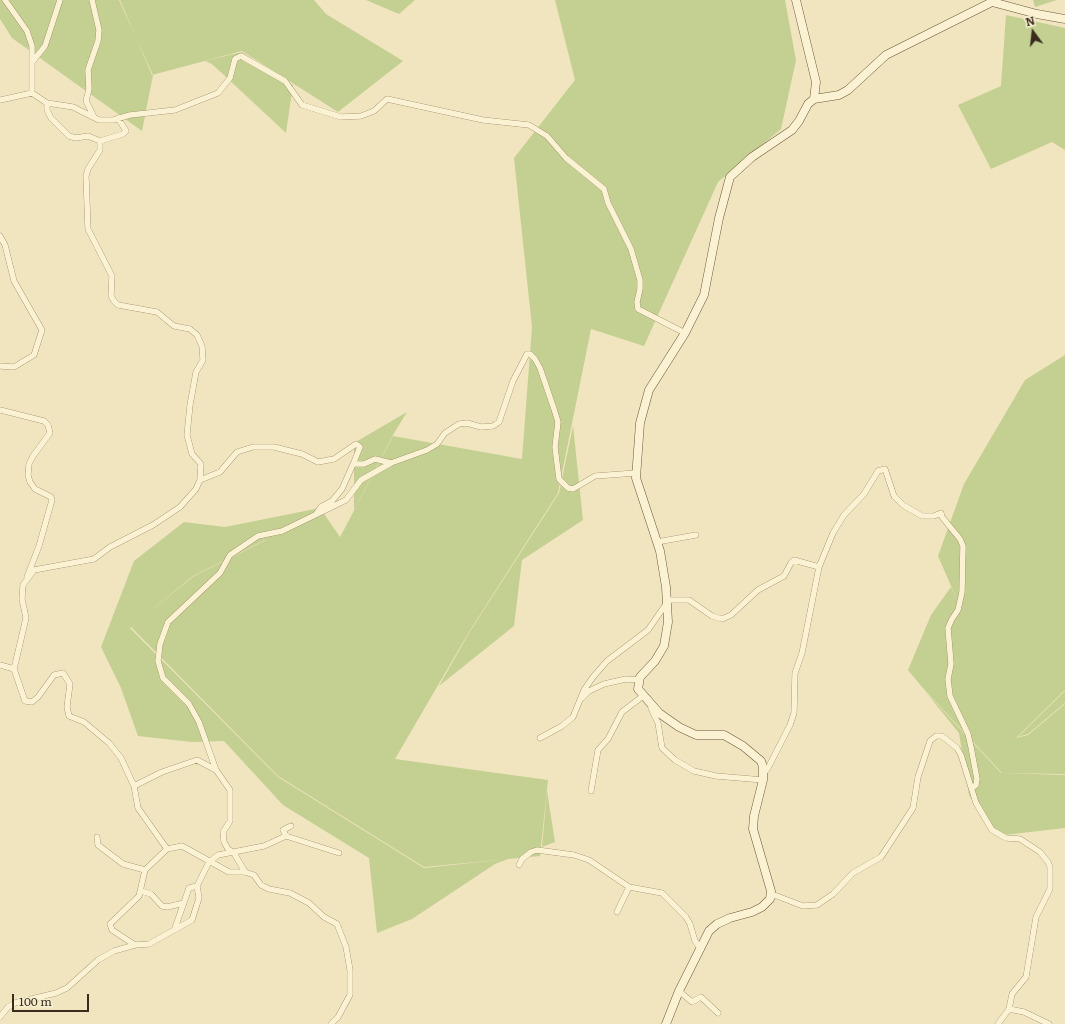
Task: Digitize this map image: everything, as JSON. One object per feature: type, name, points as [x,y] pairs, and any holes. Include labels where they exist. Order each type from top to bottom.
[{"type":"street","points":[[5,0],[26,31],[32,46],[32,93]]},
{"type":"street","points":[[33,62],[45,46],[60,0]]},
{"type":"street","points":[[76,108],[86,101],[90,89],[88,70],[98,41],[99,30],[92,0]]},
{"type":"street","points":[[796,0],[816,82],[814,99]]},
{"type":"street","points":[[666,1024],[679,991],[709,932],[716,924],[730,918],[758,910],[766,904],[771,895],[771,887],[761,859],[753,829],[754,816],[763,777],[763,764],[759,758],[729,737],[720,734],[692,734],[670,721],[650,704],[638,689],[638,680],[655,661],[664,646],[668,628],[663,570],[657,542],[639,490],[636,473],[640,423],[646,397],[696,315],[706,287],[730,176],[752,157],[792,130],[799,121],[808,104],[814,99],[839,95],[848,90],[886,55],[992,2],[1037,14],[1065,18]]},
{"type":"street","points":[[0,100],[32,93],[47,103],[76,108],[96,119],[118,118],[161,110],[175,110],[198,99],[214,96],[230,78],[235,59],[241,56],[285,81],[302,104],[341,117],[362,116],[374,112],[387,99],[483,120],[529,125],[547,136],[571,163],[604,189],[608,204],[631,248],[640,280],[640,289],[636,302],[638,308],[685,333]]},
{"type":"street","points":[[86,101],[96,119]]},
{"type":"street","points":[[47,103],[47,110],[51,118],[69,136],[76,138],[88,136],[100,141],[123,134],[126,131],[118,118]]},
{"type":"street","points":[[24,585],[34,570],[94,559],[110,547],[153,525],[180,507],[196,489],[200,480],[201,464],[192,454],[186,435],[196,372],[203,360],[204,350],[197,335],[190,329],[174,326],[157,312],[118,304],[114,301],[112,296],[112,276],[88,229],[86,176],[88,169],[100,150],[100,141]]},
{"type":"street","points":[[0,236],[5,246],[14,281],[42,330],[37,340],[34,355],[14,367],[0,366]]},
{"type":"street","points":[[245,872],[234,853],[228,849],[224,842],[222,832],[230,821],[230,790],[216,770],[199,722],[189,704],[163,678],[158,660],[160,644],[168,622],[220,573],[230,555],[258,536],[282,531],[346,500],[361,480],[392,462],[427,450],[437,444],[445,433],[460,424],[467,423],[487,427],[499,422],[513,381],[527,354],[530,354],[535,359],[540,368],[558,422],[555,447],[559,479],[568,488],[574,489],[595,476],[636,473]]},
{"type":"street","points":[[0,410],[44,421],[48,425],[50,433],[32,456],[29,464],[28,475],[30,482],[35,489],[51,497],[52,500],[40,546],[24,585],[22,599],[26,618],[14,669],[25,701],[32,702],[38,697],[54,674],[63,673],[70,684],[67,707],[69,716],[84,722],[109,742],[121,758],[134,786],[138,808],[167,849]]},
{"type":"street","points":[[200,480],[220,472],[237,452],[261,446],[302,454],[318,462],[334,459],[352,446],[358,445],[360,447],[342,489],[332,501],[321,507],[315,516]]},
{"type":"street","points":[[354,462],[359,465],[375,459],[392,462]]},
{"type":"street","points":[[763,777],[790,726],[794,713],[795,673],[802,653],[819,567],[833,533],[844,515],[864,494],[878,471],[886,469],[894,496],[903,505],[922,516],[934,516],[941,513],[942,518],[960,539],[962,546],[962,592],[958,610],[948,628],[951,664],[948,679],[950,696],[968,734],[971,747],[977,779],[976,785],[972,788]]},
{"type":"street","points":[[657,542],[696,535]]},
{"type":"street","points":[[666,602],[689,600],[712,616],[722,619],[731,615],[758,590],[784,576],[794,560],[819,567]]},
{"type":"street","points":[[540,738],[570,720],[575,714],[588,683],[607,661],[648,630],[666,602]]},
{"type":"street","points":[[0,665],[14,669]]},
{"type":"street","points":[[579,702],[589,691],[604,684],[626,679],[638,680]]},
{"type":"street","points":[[591,791],[598,750],[608,739],[622,712],[643,696]]},
{"type":"street","points":[[650,704],[658,723],[662,748],[675,760],[694,771],[716,776],[763,777]]},
{"type":"street","points":[[771,895],[803,906],[817,905],[833,894],[854,873],[881,857],[913,808],[918,777],[930,741],[936,736],[942,736],[957,748],[976,803],[992,830],[1006,838],[1020,839],[1040,852],[1050,867],[1050,889],[1036,917],[1032,931],[1027,973],[1010,998],[1009,1009],[998,1024]]},
{"type":"street","points":[[134,786],[162,772],[198,760],[216,770]]},
{"type":"street","points":[[291,826],[283,830],[286,836],[339,853]]},
{"type":"street","points":[[0,1017],[8,1007],[15,1003],[56,993],[67,988],[98,960],[114,951],[135,945],[149,944],[175,928],[192,920],[199,898],[197,886],[208,862],[218,854],[234,853],[240,849],[269,845],[286,836]]},
{"type":"street","points":[[97,837],[98,845],[123,864],[145,870]]},
{"type":"street","points":[[135,945],[112,930],[110,924],[139,896],[142,891],[145,870],[167,849],[182,846],[208,862],[229,872],[245,872],[254,875],[261,885],[269,889],[290,893],[309,904],[324,917],[337,924],[346,947],[350,970],[350,995],[338,1017],[331,1024]]},
{"type":"street","points":[[519,865],[522,859],[537,850],[574,855],[589,860],[629,887],[662,893],[686,917],[690,924],[695,941],[701,948]]},
{"type":"street","points":[[175,928],[189,888],[197,886]]},
{"type":"street","points":[[617,912],[629,887]]},
{"type":"street","points":[[142,891],[150,894],[162,906],[167,907],[184,903]]},
{"type":"street","points":[[679,991],[692,1002],[701,997],[718,1013]]},
{"type":"street","points":[[1009,1009],[1024,1012],[1049,1024]]},
{"type":"green space","points":[[0,0],[119,0],[153,75],[142,131],[12,38],[0,19]]},
{"type":"green space","points":[[120,0],[314,0],[326,14],[403,61],[338,112],[242,51],[152,75]]},
{"type":"green space","points":[[366,0],[415,0],[399,14]]},
{"type":"green space","points":[[555,0],[785,0],[796,60],[781,129],[718,182],[644,346],[591,329],[558,493],[469,632],[395,759],[548,780],[540,856],[424,867],[278,776],[131,627],[194,576],[266,540],[337,543],[393,436],[522,459],[532,327],[514,158],[575,80]]},
{"type":"green space","points":[[1033,0],[1057,0],[1035,7]]},
{"type":"green space","points":[[1006,15],[1065,28],[1065,150],[1052,142],[991,169],[958,105],[1001,86]]},
{"type":"green space","points":[[242,52],[293,85],[286,133],[212,64],[205,61]]},
{"type":"green space","points":[[1065,355],[1065,690],[1016,738],[1028,735],[1065,704],[1065,774],[1002,773],[922,687],[959,604],[938,556],[964,484],[1025,380]]},
{"type":"green space","points":[[407,412],[393,435],[354,510],[354,443]]},
{"type":"green space","points":[[573,426],[583,520],[522,560],[514,626],[439,686],[469,633],[559,493]]},
{"type":"green space","points":[[320,508],[340,537],[337,543],[265,540],[193,576],[130,628],[278,777],[424,868],[508,859],[495,864],[412,919],[377,933],[369,858],[283,805],[224,741],[192,742],[138,736],[121,688],[101,647],[134,561],[184,522],[225,527]]},
{"type":"green space","points":[[951,587],[959,604],[922,687],[908,670],[931,615]]},
{"type":"green space","points":[[925,691],[1001,773],[1065,775],[1065,828],[995,836],[969,795],[959,733]]},
{"type":"green space","points":[[1065,691],[1065,703],[1028,734],[1018,737]]},
{"type":"green space","points":[[547,791],[555,842],[542,847]]}]
